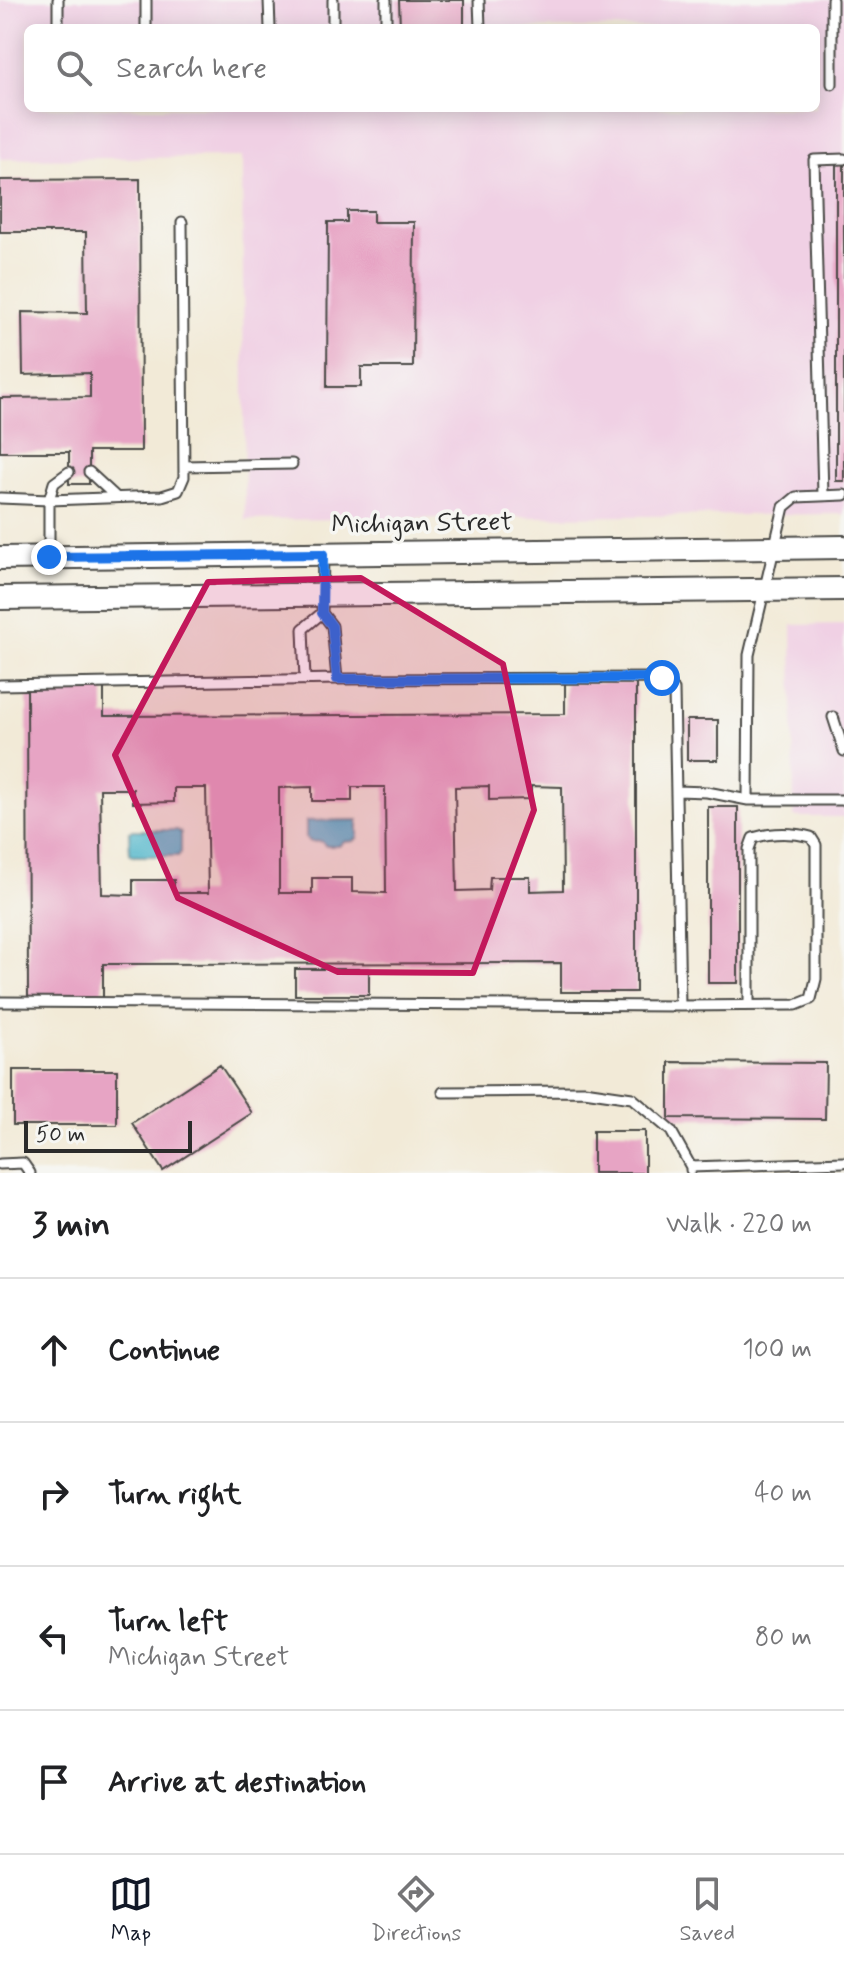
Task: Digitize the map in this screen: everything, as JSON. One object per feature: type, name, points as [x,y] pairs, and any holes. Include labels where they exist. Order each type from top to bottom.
[{"type":"street","name":"Michigan Street","points":[[0,558],[844,547]]},
{"type":"street","points":[[0,598],[322,604],[844,589]]},
{"type":"lane","points":[[58,0],[58,24]]},
{"type":"lane","points":[[146,0],[146,24]]},
{"type":"lane","points":[[269,0],[270,24]]},
{"type":"lane","points":[[333,0],[333,24]]},
{"type":"lane","points":[[386,0],[386,24]]},
{"type":"lane","points":[[479,0],[480,24]]},
{"type":"lane","points":[[832,0],[832,84]]},
{"type":"lane","points":[[823,495],[814,160],[844,159]]},
{"type":"lane","points":[[0,498],[49,500],[162,496],[178,491],[184,477],[182,222]]},
{"type":"lane","points":[[184,466],[292,464]]},
{"type":"lane","points":[[49,557],[49,500],[54,483],[69,472]]},
{"type":"lane","points":[[89,472],[116,497]]},
{"type":"lane","points":[[748,800],[749,655],[784,507],[796,497],[844,495]]},
{"type":"lane","points":[[323,554],[322,604],[332,626],[337,679]]},
{"type":"lane","points":[[305,680],[303,629],[322,604]]},
{"type":"lane","points":[[0,685],[337,679],[662,678],[674,690],[680,1006]]},
{"type":"lane","points":[[833,717],[844,751]]},
{"type":"lane","points":[[677,791],[707,792],[748,800],[844,800]]},
{"type":"lane","points":[[0,1002],[680,1006],[796,1005],[811,999],[816,979],[816,845],[811,837],[770,833],[753,838],[749,849],[749,1005]]},
{"type":"lane","points":[[443,1092],[584,1091],[632,1098],[671,1131],[691,1170],[844,1162]]},
{"type":"lane","points":[[0,1164],[23,1163],[30,1173]]},
{"type":"highlighted area","points":[[361,578],[503,664],[534,810],[473,973],[338,972],[178,898],[115,755],[208,582]]},
{"type":"shaded area","points":[[0,0],[844,0],[844,514],[245,520],[242,157],[0,159]]},
{"type":"shaded area","points":[[844,624],[844,817],[794,817],[792,625]]},
{"type":"water","points":[[358,820],[358,837],[354,841],[326,846],[321,841],[311,842],[306,838],[306,821]]},
{"type":"water","points":[[132,830],[177,830],[181,833],[181,852],[178,856],[133,856],[130,853],[129,833]]},
{"type":"building","points":[[399,0],[464,0],[464,24],[400,24]]},
{"type":"building","points":[[836,164],[844,164],[844,481],[836,481]]},
{"type":"building","points":[[140,179],[141,451],[89,451],[89,484],[69,484],[69,452],[0,452],[0,398],[90,397],[90,373],[23,375],[22,312],[87,313],[86,232],[0,232],[0,180]]},
{"type":"building","points":[[347,211],[373,211],[373,222],[414,222],[413,367],[361,367],[361,387],[327,387],[328,222],[347,222]]},
{"type":"building","points":[[565,683],[636,683],[636,992],[561,992],[561,963],[103,964],[103,998],[28,999],[27,686],[104,686],[104,716],[565,714]],"holes":[[[489,786],[489,800],[531,799],[531,786],[562,787],[563,890],[530,891],[530,877],[490,877],[489,890],[457,891],[455,787]],[[312,787],[312,801],[352,801],[352,787],[385,787],[386,893],[352,892],[352,878],[312,878],[312,893],[279,893],[279,788]],[[174,788],[206,788],[208,893],[174,893],[174,880],[133,880],[133,895],[102,894],[100,789],[133,789],[133,803],[174,802]]]},
{"type":"building","points":[[687,720],[718,720],[718,760],[687,760]]},
{"type":"building","points":[[708,807],[738,807],[738,983],[708,983]]},
{"type":"building","points":[[295,969],[369,969],[369,995],[295,995]]},
{"type":"building","points":[[669,1062],[826,1063],[825,1119],[669,1118]]},
{"type":"building","points":[[220,1065],[252,1113],[163,1171],[132,1123]]},
{"type":"building","points":[[13,1070],[117,1070],[117,1125],[13,1125]]},
{"type":"building","points":[[593,1131],[645,1131],[645,1173],[593,1173]]},
{"type":"route","points":[[49,557],[323,554],[322,613],[332,626],[337,679],[662,678]]}]
